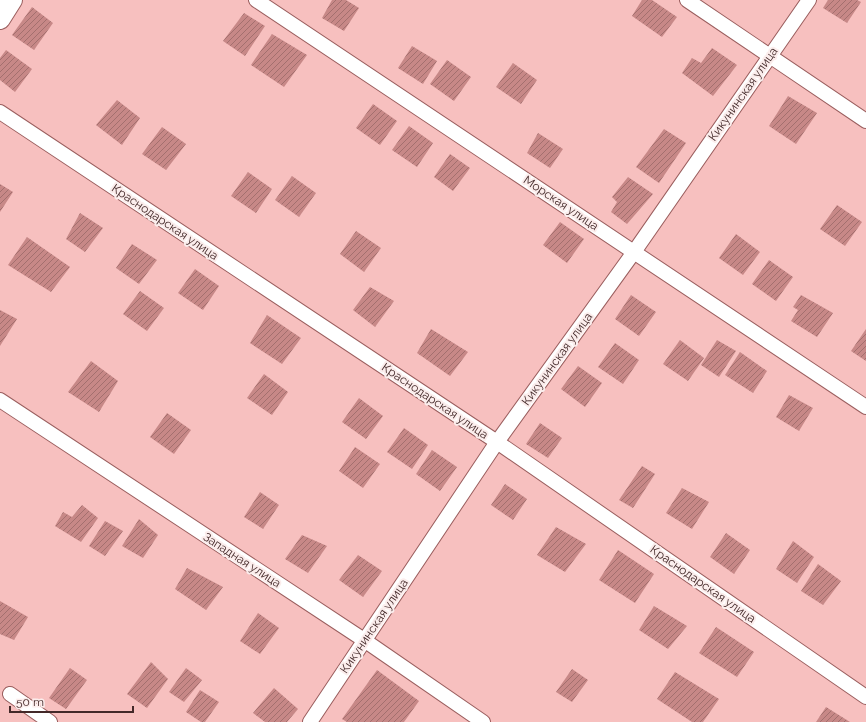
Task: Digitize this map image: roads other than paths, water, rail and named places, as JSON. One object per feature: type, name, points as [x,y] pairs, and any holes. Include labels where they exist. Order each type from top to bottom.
[{"type":"street","points":[[0,19],[12,0]]},
{"type":"street","name":"Морская улица","points":[[256,0],[866,407]]},
{"type":"street","points":[[687,0],[866,121]]},
{"type":"street","name":"Кикунинская улица","points":[[310,722],[497,442],[634,252],[809,0]]},
{"type":"street","name":"Краснодарская улица","points":[[0,112],[497,442],[866,697]]},
{"type":"street","name":"Западная улица","points":[[0,400],[364,640],[483,722]]},
{"type":"street","points":[[10,694],[50,722]]}]
